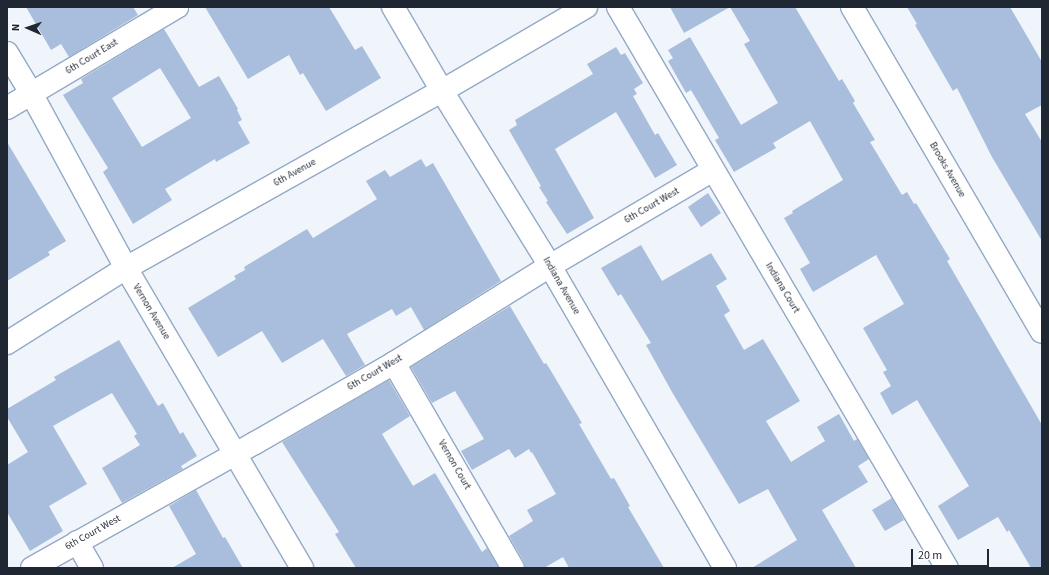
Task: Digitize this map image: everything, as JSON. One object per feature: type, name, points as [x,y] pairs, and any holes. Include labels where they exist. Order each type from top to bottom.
[{"type":"street","name":"6th Court East","points":[[7,108],[177,7]]},
{"type":"street","name":"Indiana Avenue","points":[[393,7],[442,91],[550,266],[725,568]]},
{"type":"street","name":"6th Avenue","points":[[7,343],[126,268],[442,91],[586,7]]},
{"type":"street","name":"Indiana Court","points":[[618,7],[712,170],[947,568]]},
{"type":"street","name":"Brooks Avenue","points":[[852,7],[1042,332]]},
{"type":"street","name":"Vernon Avenue","points":[[7,53],[31,93],[126,268],[302,568]]},
{"type":"street","name":"6th Court West","points":[[32,568],[236,454],[394,363],[550,266],[712,170]]},
{"type":"street","name":"Vernon Court","points":[[394,363],[513,568]]},
{"type":"street","points":[[77,542],[92,568]]},
{"type":"building","points":[[26,7],[133,7],[138,15],[69,57],[61,44],[51,50]]},
{"type":"building","points":[[205,7],[329,7],[355,50],[362,46],[381,78],[326,111],[303,73],[300,75],[289,55],[248,79]]},
{"type":"building","points":[[670,7],[730,7],[684,33]]},
{"type":"building","points":[[730,7],[795,7],[839,81],[842,79],[855,101],[853,103],[875,140],[870,142],[902,195],[907,192],[914,204],[916,203],[950,259],[947,261],[1042,425],[1042,568],[1031,568],[1009,530],[1007,532],[998,517],[958,540],[938,506],[969,486],[917,400],[892,415],[880,393],[891,386],[883,372],[887,370],[863,328],[904,304],[876,255],[813,292],[800,269],[810,263],[784,218],[793,213],[792,211],[843,180],[810,121],[773,143],[776,148],[734,172],[715,140],[719,138],[691,90],[686,93],[668,61],[673,58],[668,50],[690,37],[741,125],[778,103],[744,44],[750,41]]},
{"type":"building","points":[[907,7],[1010,7],[1042,62],[1042,105],[1025,114],[1042,142],[1042,241],[992,157],[957,88],[953,91],[915,25],[917,24]]},
{"type":"building","points":[[164,29],[199,87],[219,76],[238,109],[237,110],[242,120],[238,122],[250,143],[216,162],[215,159],[165,189],[172,200],[133,224],[103,172],[108,168],[63,95],[83,83],[81,79]],"holes":[[[160,68],[191,118],[142,147],[112,98]]]},
{"type":"building","points":[[616,47],[621,55],[625,53],[643,83],[634,89],[637,94],[633,96],[655,135],[658,133],[677,165],[655,178],[616,112],[555,149],[594,218],[567,234],[546,202],[548,201],[539,187],[541,186],[509,130],[517,125],[515,120],[593,74],[587,64]]},
{"type":"building","points":[[7,142],[66,241],[48,252],[50,255],[7,281]]},
{"type":"building","points":[[421,159],[426,167],[433,163],[501,281],[424,330],[411,307],[396,316],[392,309],[347,334],[365,365],[346,376],[323,339],[282,363],[262,331],[218,357],[188,308],[236,279],[234,276],[245,270],[244,267],[307,229],[313,238],[377,199],[366,181],[385,170],[390,177]]},
{"type":"building","points":[[708,193],[721,213],[701,227],[688,207]]},
{"type":"building","points":[[641,245],[662,281],[711,253],[727,279],[716,286],[730,311],[724,315],[744,350],[763,339],[800,401],[766,421],[791,462],[825,441],[817,427],[839,414],[854,441],[857,439],[869,459],[858,466],[868,482],[822,510],[856,568],[752,568],[797,540],[768,489],[739,504],[672,392],[646,345],[651,343],[621,294],[618,296],[601,268]]},
{"type":"building","points":[[510,306],[544,364],[546,363],[582,423],[579,424],[611,479],[614,478],[630,506],[628,507],[664,568],[569,568],[563,557],[544,568],[525,568],[524,562],[509,536],[533,521],[527,510],[556,494],[529,449],[515,458],[509,449],[472,470],[461,451],[484,439],[455,391],[432,403],[411,367]]},
{"type":"building","points":[[119,340],[158,406],[163,403],[180,434],[183,432],[197,456],[181,466],[183,469],[122,503],[102,468],[140,445],[134,436],[137,434],[112,393],[53,426],[87,484],[49,506],[63,531],[30,551],[7,512],[7,465],[28,452],[7,417],[7,409],[56,380],[54,377]]},
{"type":"building","points":[[389,380],[410,416],[382,434],[413,486],[435,473],[482,552],[487,548],[499,568],[356,568],[335,534],[339,532],[282,442]]},
{"type":"building","points":[[196,490],[223,538],[225,537],[243,568],[172,568],[196,554],[169,506]]},
{"type":"building","points":[[892,498],[904,520],[885,531],[872,510]]}]
